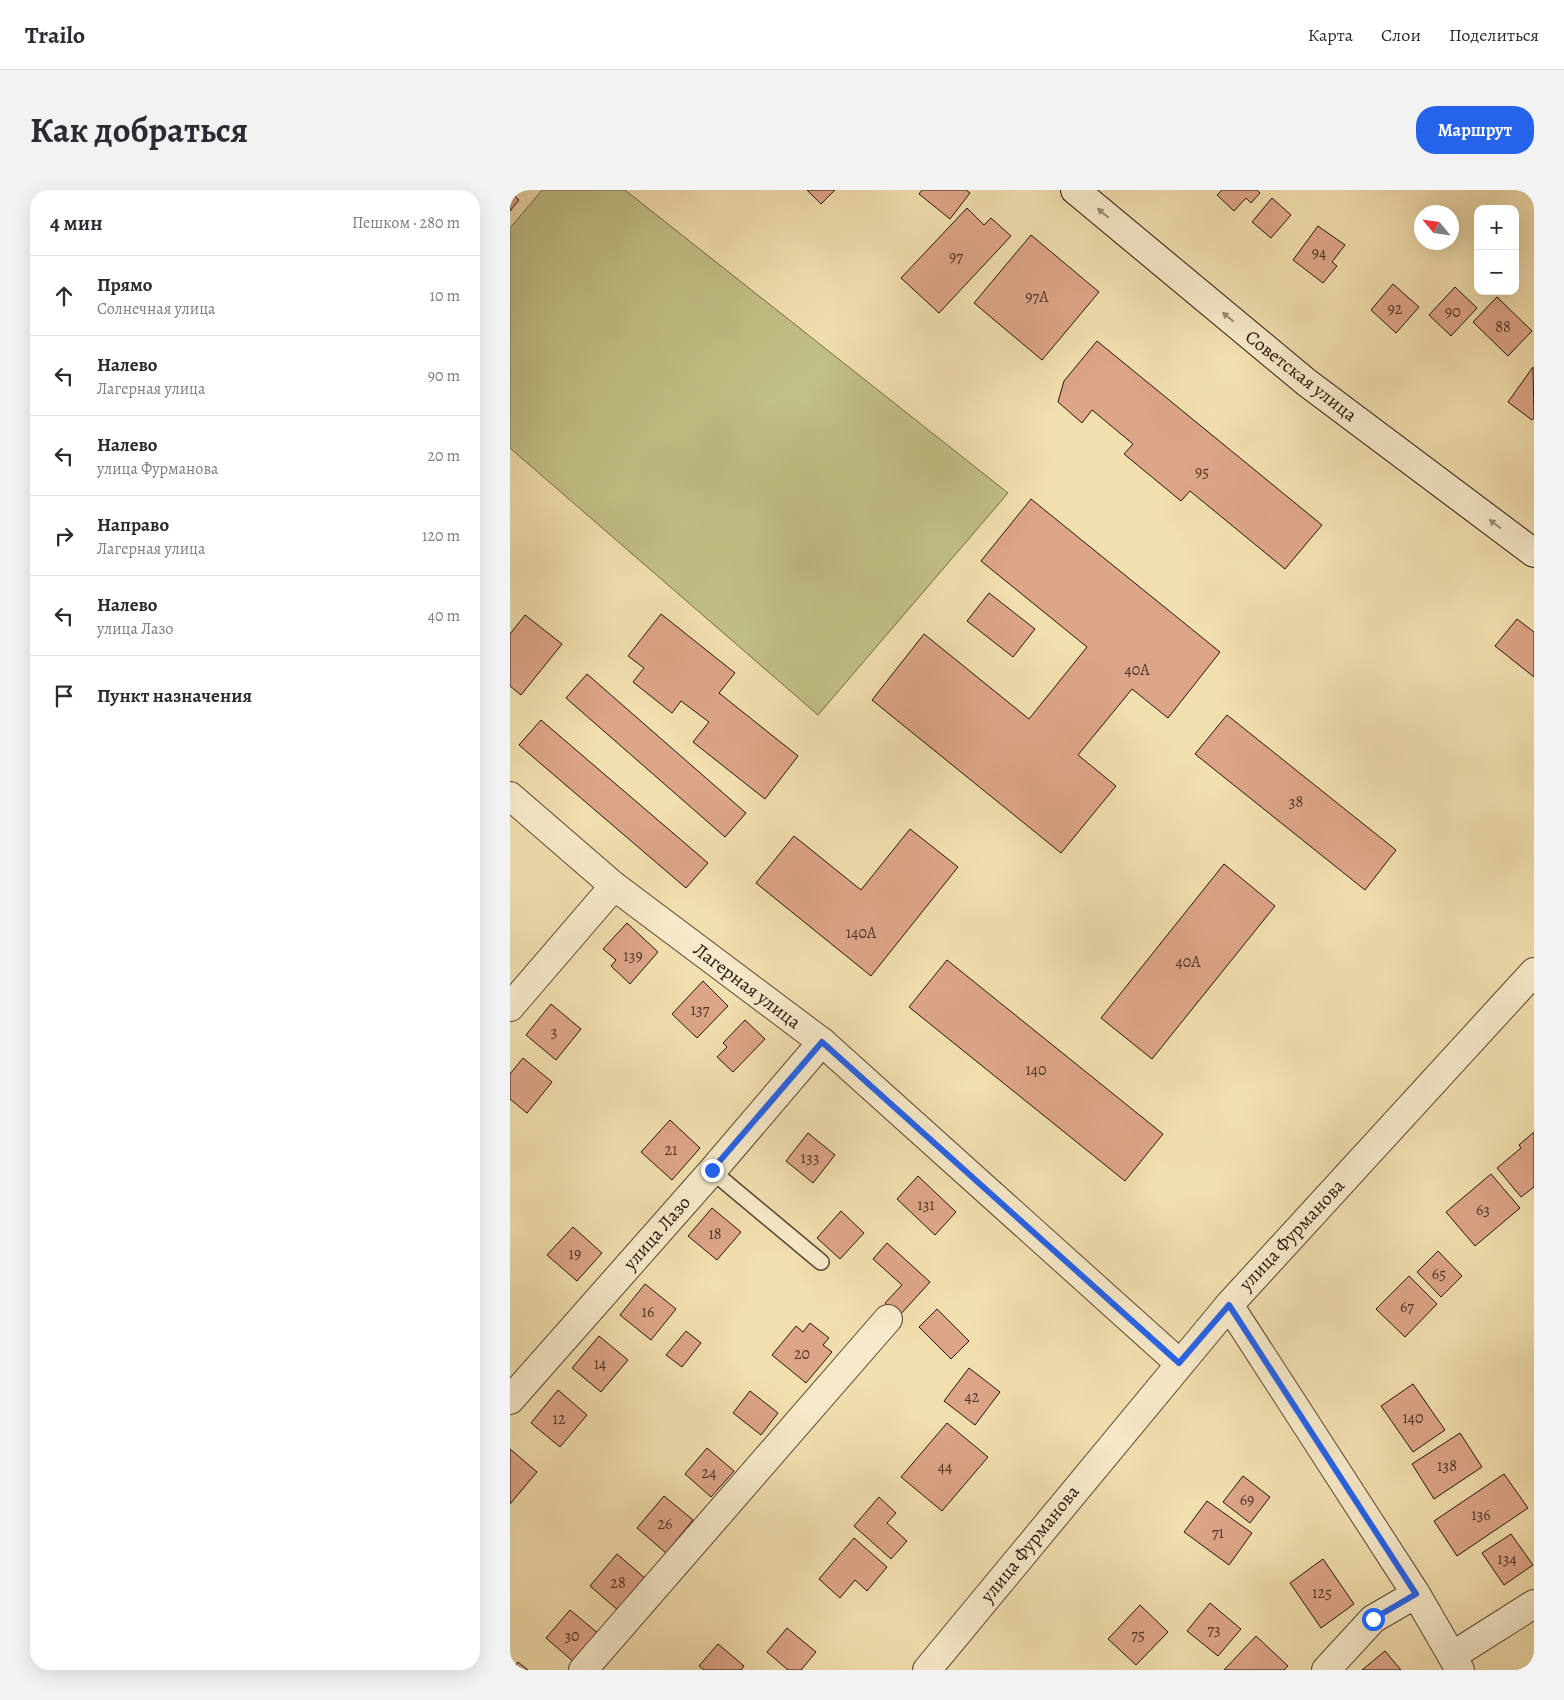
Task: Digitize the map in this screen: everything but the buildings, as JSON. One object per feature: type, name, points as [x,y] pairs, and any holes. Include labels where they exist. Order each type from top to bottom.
[{"type":"street","name":"Советская улица","points":[[1075,190],[1306,382],[1534,553]]},
{"type":"street","name":"Лагерная улица","points":[[510,796],[614,886],[822,1042],[1179,1363]]},
{"type":"street","points":[[510,1007],[614,886]]},
{"type":"street","name":"улица Фурманова","points":[[927,1670],[1179,1363],[1229,1305],[1534,973]]},
{"type":"street","name":"улица Лазо","points":[[510,1400],[822,1042]]},
{"type":"street","points":[[1229,1305],[1416,1594],[1456,1663],[1534,1604]]},
{"type":"street","points":[[583,1670],[888,1319]]},
{"type":"street","points":[[1326,1670],[1373,1619],[1416,1594]]},
{"type":"lane","points":[[712,1170],[821,1262]]},
{"type":"shaded area","points":[[542,190],[625,190],[1008,493],[818,715],[510,448],[510,228]]},
{"type":"route","points":[[712,1170],[822,1042],[1179,1363],[1229,1305],[1416,1594],[1373,1619]]}]
